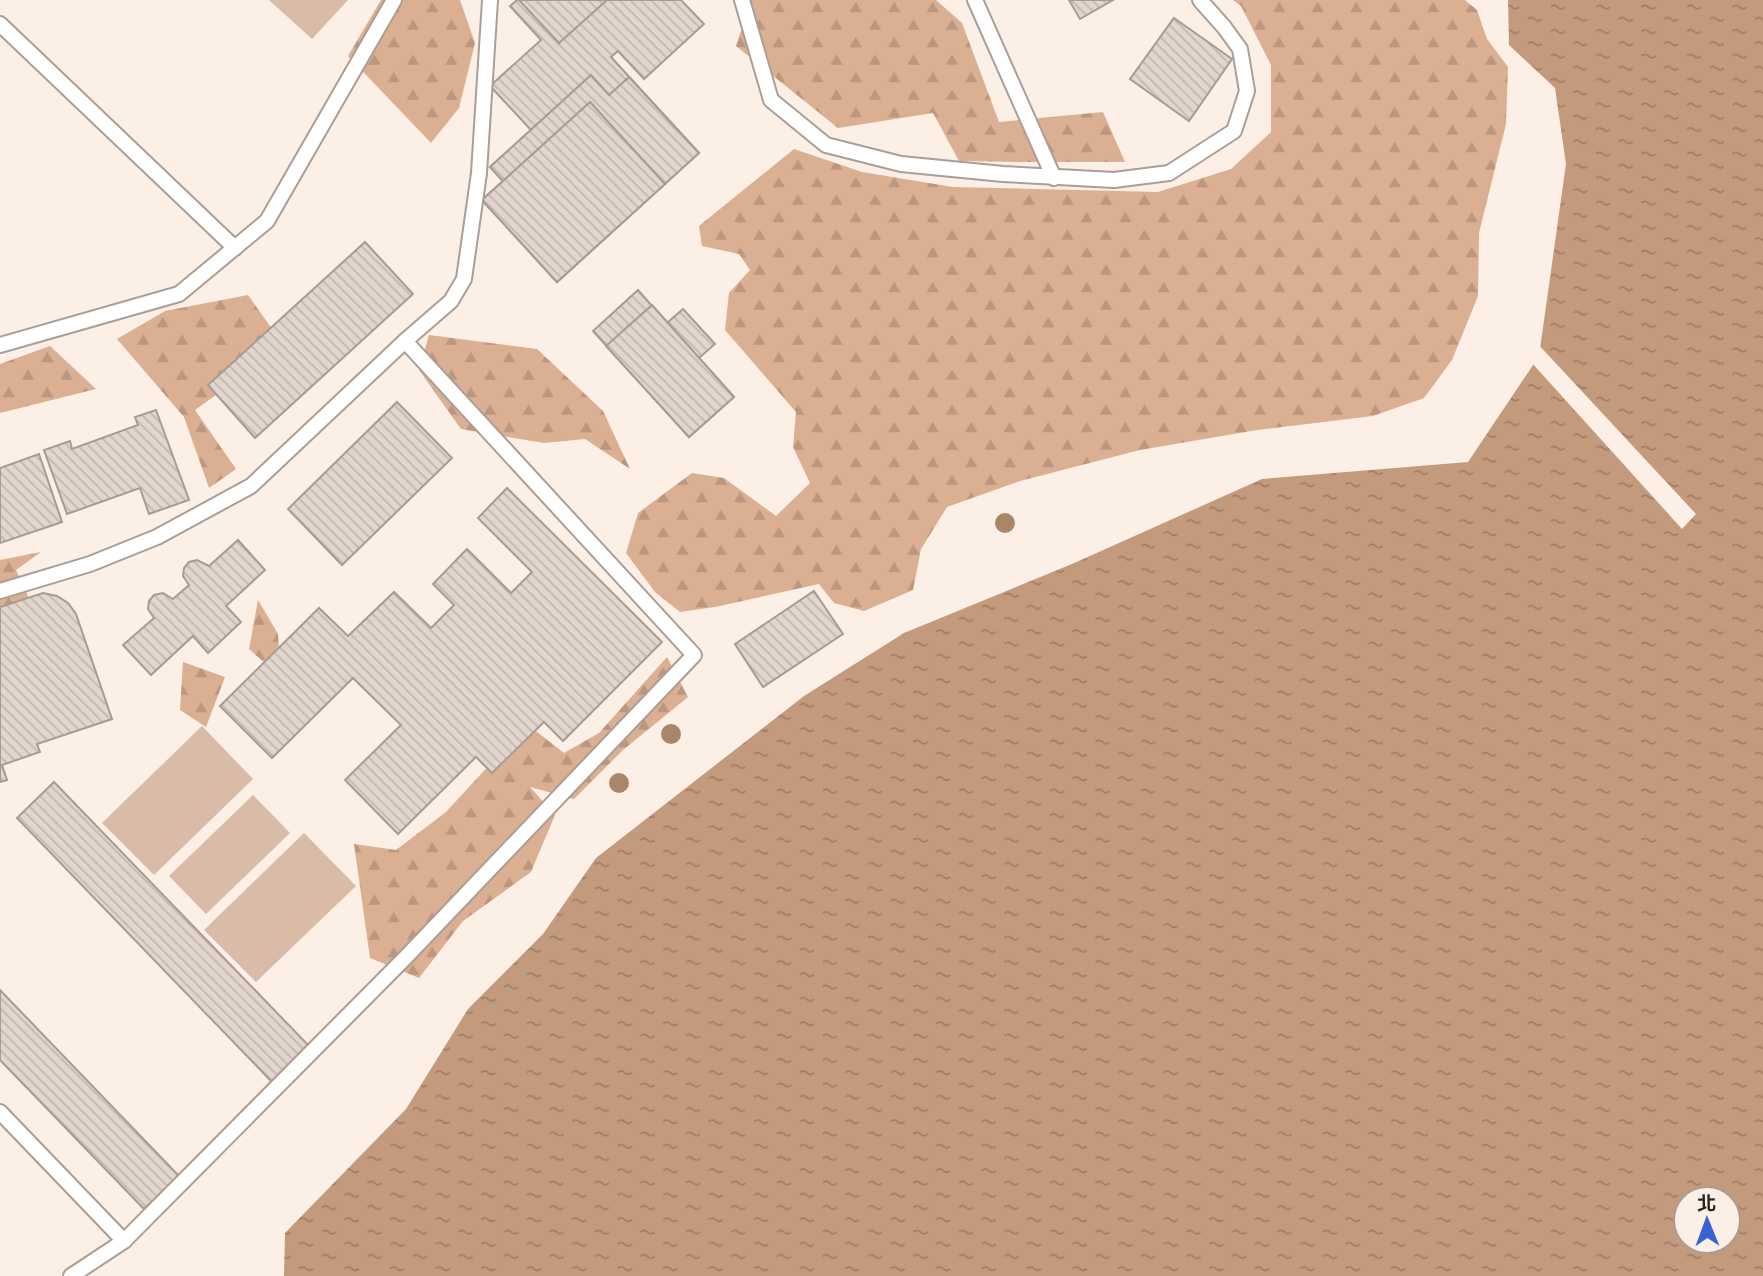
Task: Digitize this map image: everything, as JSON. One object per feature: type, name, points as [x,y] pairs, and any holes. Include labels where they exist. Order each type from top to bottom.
[{"type":"lane","points":[[0,345],[179,294],[267,221],[394,0]]},
{"type":"lane","points":[[0,591],[90,564],[158,537],[251,486],[451,301],[464,279],[479,173],[490,0]]},
{"type":"lane","points":[[742,0],[771,100],[826,145],[901,164],[1054,178],[1114,180],[1170,173],[1234,131],[1247,91],[1240,49],[1200,0]]},
{"type":"lane","points":[[975,0],[1054,178]]},
{"type":"lane","points":[[0,24],[234,248]]},
{"type":"lane","points":[[71,1276],[124,1241],[406,957],[694,655],[405,341]]},
{"type":"lane","points":[[0,1112],[124,1241]]},
{"type":"green space","points":[[381,0],[460,0],[475,43],[459,108],[431,143],[348,56]]},
{"type":"green space","points":[[751,0],[936,0],[962,23],[999,122],[1103,112],[1125,162],[959,161],[933,113],[838,128],[736,46]]},
{"type":"green space","points":[[1233,0],[1465,0],[1477,10],[1487,39],[1508,67],[1506,124],[1479,233],[1478,296],[1452,360],[1424,398],[1373,416],[1257,430],[1140,450],[1020,481],[947,507],[921,549],[913,590],[864,611],[834,603],[819,584],[680,612],[655,592],[626,553],[638,513],[692,473],[724,478],[776,516],[810,483],[793,447],[796,412],[725,330],[729,293],[750,270],[739,254],[702,246],[699,226],[794,149],[862,172],[953,187],[1158,192],[1231,169],[1271,132],[1271,65],[1241,6]]},
{"type":"green space","points":[[248,295],[284,346],[195,410],[236,469],[209,488],[184,417],[117,339],[165,311]]},
{"type":"green space","points":[[429,335],[537,349],[603,411],[630,469],[585,439],[544,443],[461,429],[419,370]]},
{"type":"green space","points":[[50,346],[96,389],[0,413],[0,364]]},
{"type":"green space","points":[[41,552],[16,570],[56,656],[0,639],[0,560]]},
{"type":"green space","points":[[258,600],[278,634],[281,677],[249,649]]},
{"type":"green space","points":[[667,657],[688,697],[623,750],[574,799],[530,787],[555,815],[531,872],[463,921],[419,978],[370,958],[354,844],[396,850],[446,812],[527,724],[564,753],[599,733]]},
{"type":"green space","points":[[183,662],[225,677],[206,727],[180,710]]},
{"type":"shaded area","points":[[269,0],[348,0],[312,39]]},
{"type":"shaded area","points":[[202,726],[253,779],[154,875],[102,823]]},
{"type":"shaded area","points":[[253,795],[290,833],[206,914],[169,876]]},
{"type":"shaded area","points":[[304,833],[356,886],[256,982],[204,930]]},
{"type":"water","points":[[1508,0],[1763,0],[1763,1276],[284,1276],[285,1233],[406,1109],[468,1009],[543,934],[596,858],[804,696],[904,633],[1072,564],[1262,479],[1468,462],[1539,356],[1566,164],[1555,88],[1509,45]]},
{"type":"pier","points":[[1537,343],[1696,514],[1682,529],[1531,362]]},
{"type":"building","points":[[517,0],[681,0],[704,24],[644,79],[618,51],[611,57],[699,153],[557,282],[482,200],[503,181],[490,167],[531,130],[490,86],[541,40],[510,6]]},
{"type":"building","points":[[519,0],[607,0],[559,43]]},
{"type":"building","points":[[1069,0],[1113,0],[1080,19]]},
{"type":"building","points":[[1174,18],[1232,59],[1189,121],[1130,79]]},
{"type":"building","points":[[591,75],[609,95],[629,77],[699,153],[557,282],[482,200],[503,181],[490,167]]},
{"type":"building","points":[[590,102],[665,184],[557,282],[482,200]]},
{"type":"building","points":[[365,242],[413,294],[255,438],[208,385]]},
{"type":"building","points":[[638,290],[667,323],[683,309],[715,344],[699,358],[734,397],[689,437],[593,331]]},
{"type":"building","points":[[652,305],[734,397],[689,437],[606,346]]},
{"type":"building","points":[[397,402],[452,458],[342,565],[288,509]]},
{"type":"building","points":[[156,410],[189,500],[149,514],[140,488],[67,514],[44,450],[70,441],[72,449],[138,425],[135,417]]},
{"type":"building","points":[[39,454],[62,522],[0,543],[0,468]]},
{"type":"building","points":[[507,488],[662,642],[563,741],[544,722],[492,773],[476,757],[398,834],[345,780],[401,725],[353,678],[272,758],[220,706],[319,608],[348,636],[394,592],[431,628],[454,605],[433,584],[467,549],[511,593],[532,572],[478,518]]},
{"type":"building","points":[[238,540],[265,570],[226,606],[241,622],[208,653],[193,636],[151,675],[123,645],[154,618],[148,609],[149,601],[154,595],[163,593],[173,599],[189,585],[183,576],[184,568],[189,562],[197,560],[209,566]]},
{"type":"building","points":[[814,591],[843,634],[763,687],[735,644]]},
{"type":"building","points":[[43,593],[57,596],[68,603],[76,614],[112,719],[37,744],[40,752],[2,765],[7,780],[0,782],[0,607]]},
{"type":"building","points":[[54,782],[309,1046],[272,1082],[17,818]]},
{"type":"building","points":[[0,990],[179,1176],[144,1209],[0,1060]]}]
